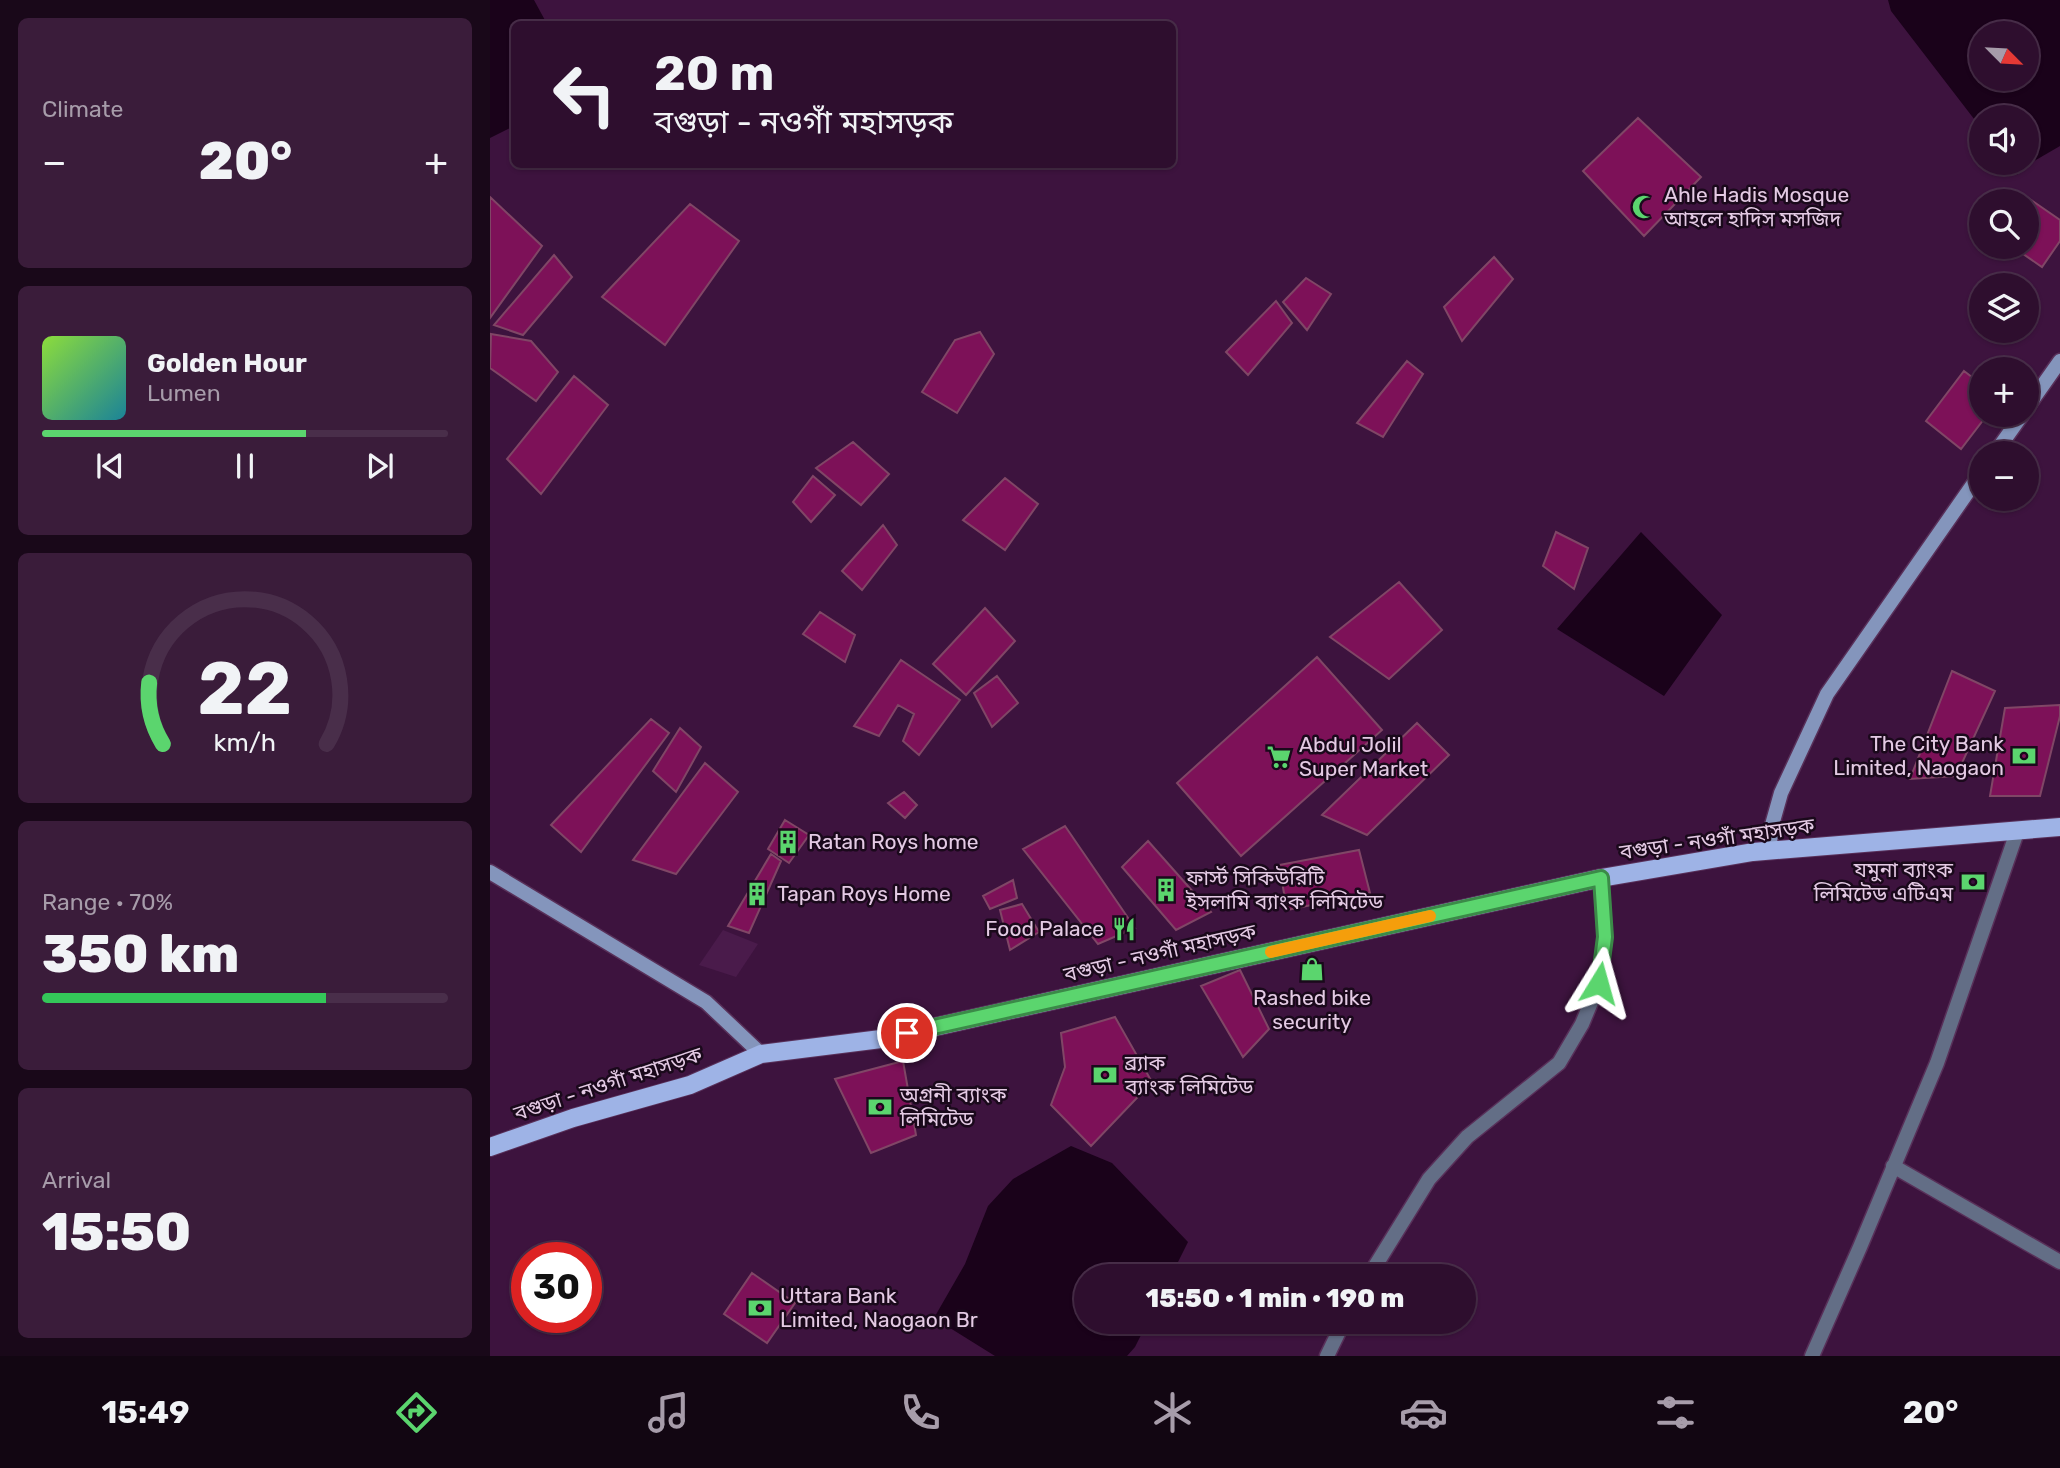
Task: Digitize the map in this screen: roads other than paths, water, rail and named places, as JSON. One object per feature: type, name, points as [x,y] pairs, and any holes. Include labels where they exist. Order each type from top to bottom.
[{"type":"main road","name":"বগুড়া - নওগাঁ মহাসড়ক","points":[[490,1147],[573,1118],[690,1085],[761,1054],[881,1039],[1601,878],[1769,851],[2060,827]]},
{"type":"street","points":[[2039,390],[2060,361]]},
{"type":"street","points":[[1769,851],[1780,793],[1827,694],[1969,490]]},
{"type":"street","points":[[1811,1356],[1937,1063],[2017,831]]},
{"type":"street","points":[[490,872],[706,1002],[761,1054]]},
{"type":"street","points":[[1376,1264],[1429,1179],[1466,1137],[1559,1063],[1576,1034],[1599,983],[1605,937],[1601,878]]},
{"type":"street","points":[[1894,1166],[2060,1262]]},
{"type":"street","points":[[1327,1356],[1338,1334]]},
{"type":"place","name":"Ahle Hadis Mosque আহলে হাদিস মসজিদ","points":[[1644,207]]},
{"type":"place","name":"The City Bank Limited, Naogaon","points":[[2024,756]]},
{"type":"place","name":"Abdul Jolil Super Market","points":[[1279,757]]},
{"type":"place","name":"Ratan Roys home","points":[[788,842]]},
{"type":"place","name":"যমুনা ব্যাংক লিমিটেড এটিএম","points":[[1973,882]]},
{"type":"place","name":"ফার্স্ট সিকিউরিটি ইসলামি ব্যাংক লিমিটেড","points":[[1166,890]]},
{"type":"place","name":"Tapan Roys Home","points":[[757,894]]},
{"type":"place","name":"Food Palace","points":[[1124,929]]},
{"type":"place","name":"Rashed bike security","points":[[1312,969]]},
{"type":"place","name":"ব্র্যাক ব্যাংক লিমিটেড","points":[[1105,1075]]},
{"type":"place","name":"অগ্রনী ব্যাংক লিমিটেড","points":[[880,1107]]},
{"type":"place","name":"Uttara Bank Limited, Naogaon Br","points":[[760,1308]]}]
